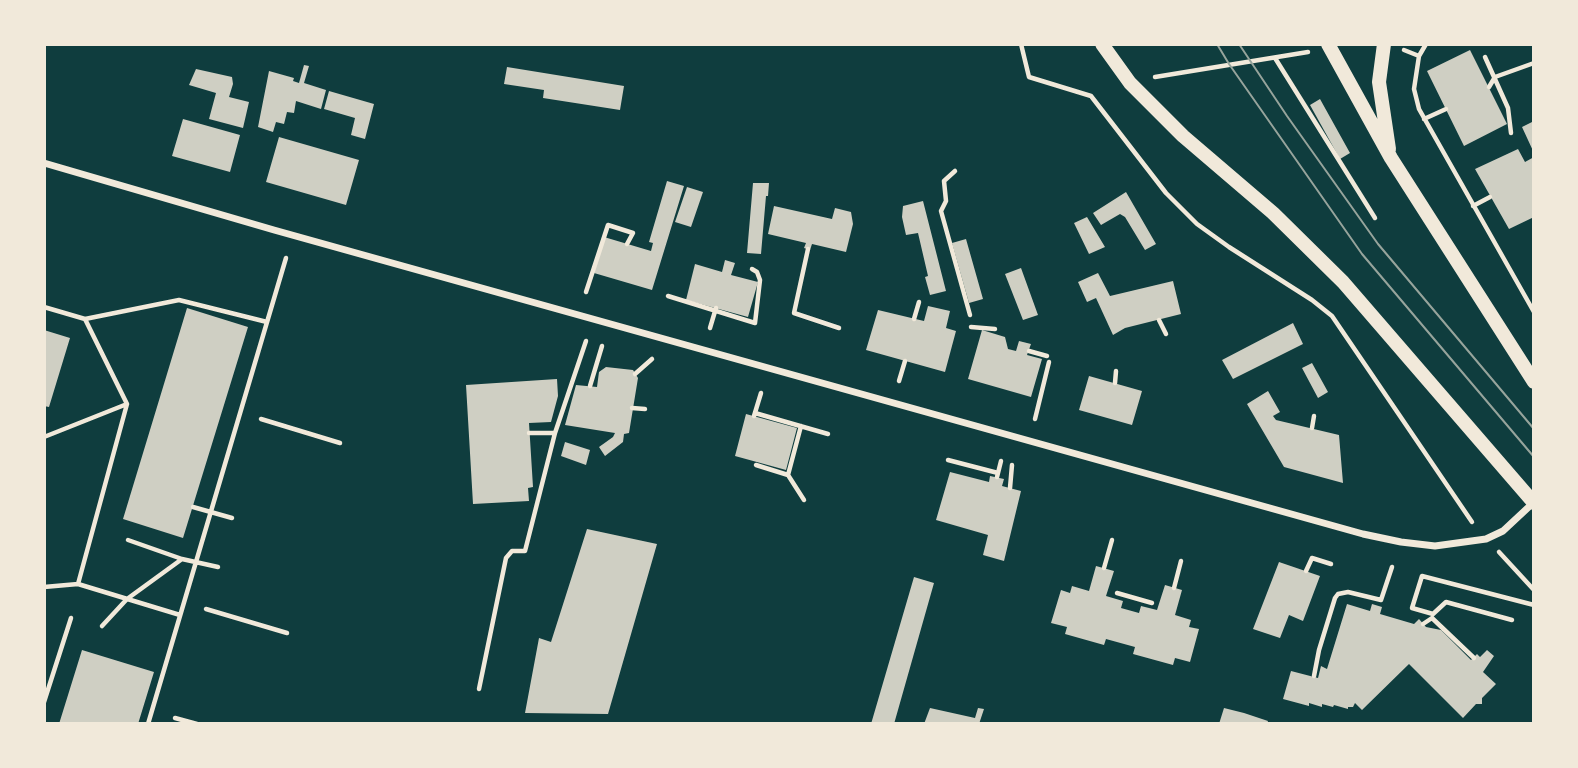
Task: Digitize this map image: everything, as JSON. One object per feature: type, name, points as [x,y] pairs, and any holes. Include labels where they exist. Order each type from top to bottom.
[{"type":"main road","points":[[1102,44],[1130,83],[1183,136],[1273,213],[1343,282],[1534,503]]},
{"type":"main road","points":[[1384,44],[1379,82],[1391,158]]},
{"type":"main road","points":[[1329,45],[1391,158],[1534,382]]},
{"type":"street","points":[[44,163],[274,230],[1363,534],[1435,546],[1486,539],[1503,531],[1534,503]]},
{"type":"path","points":[[1021,44],[1029,77],[1091,96],[1167,193],[1197,224],[1332,316],[1464,511],[1486,539],[1534,590]]},
{"type":"path","points":[[1426,44],[1419,56],[1414,89],[1419,109],[1534,312]]},
{"type":"path","points":[[1097,102],[1130,83],[1275,58],[1329,45]]},
{"type":"path","points":[[1485,57],[1508,108],[1511,133]]},
{"type":"path","points":[[1275,58],[1375,218]]},
{"type":"path","points":[[1489,87],[1495,77],[1534,62]]},
{"type":"path","points":[[1424,119],[1446,108]]},
{"type":"path","points":[[955,171],[944,181],[946,201],[941,212],[970,315]]},
{"type":"path","points":[[1473,206],[1490,197]]},
{"type":"path","points":[[586,292],[608,225],[633,233],[627,244]]},
{"type":"path","points":[[807,249],[794,313],[839,328]]},
{"type":"path","points":[[148,724],[286,258]]},
{"type":"path","points":[[668,296],[755,323],[760,280],[757,272],[752,269]]},
{"type":"path","points":[[44,307],[85,319],[179,300],[267,322]]},
{"type":"path","points":[[914,319],[919,302]]},
{"type":"path","points":[[710,328],[715,310]]},
{"type":"path","points":[[78,584],[127,404],[85,319]]},
{"type":"path","points":[[1159,320],[1166,334]]},
{"type":"path","points":[[971,327],[995,329]]},
{"type":"path","points":[[479,689],[506,558],[512,551],[525,551],[555,433],[586,341]]},
{"type":"path","points":[[590,386],[602,346]]},
{"type":"path","points":[[1029,351],[1048,359],[1035,419]]},
{"type":"path","points":[[635,374],[652,359]]},
{"type":"path","points":[[899,382],[905,361]]},
{"type":"path","points":[[1115,383],[1116,371]]},
{"type":"path","points":[[761,393],[755,415],[828,434]]},
{"type":"path","points":[[44,437],[127,404]]},
{"type":"path","points":[[632,408],[645,409]]},
{"type":"path","points":[[1312,428],[1314,416]]},
{"type":"path","points":[[261,419],[340,443]]},
{"type":"path","points":[[788,475],[802,426]]},
{"type":"path","points":[[529,433],[555,433]]},
{"type":"path","points":[[948,460],[997,475],[1001,461]]},
{"type":"path","points":[[756,465],[788,475],[804,500]]},
{"type":"path","points":[[1010,488],[1013,465]]},
{"type":"path","points":[[193,506],[233,518]]},
{"type":"path","points":[[128,540],[182,559],[219,567]]},
{"type":"path","points":[[1104,568],[1112,540]]},
{"type":"path","points":[[1306,571],[1312,558],[1331,564]]},
{"type":"path","points":[[102,626],[127,599],[182,559]]},
{"type":"path","points":[[1174,588],[1181,561]]},
{"type":"path","points":[[1377,606],[1392,567]]},
{"type":"path","points":[[1474,658],[1432,616],[1412,608],[1422,576],[1534,606]]},
{"type":"path","points":[[44,587],[78,584],[180,615]]},
{"type":"path","points":[[1314,677],[1323,637],[1338,594],[1348,592],[1381,600]]},
{"type":"path","points":[[1118,593],[1152,603]]},
{"type":"path","points":[[1423,624],[1446,602],[1512,620]]},
{"type":"path","points":[[206,609],[287,633]]},
{"type":"path","points":[[44,702],[71,618]]},
{"type":"path","points":[[175,718],[197,724]]},
{"type":"building","points":[[1470,50],[1507,124],[1464,146],[1427,71]]},
{"type":"building","points":[[304,65],[309,66],[304,83],[326,90],[321,109],[296,101],[294,113],[287,112],[284,124],[276,122],[273,132],[258,127],[269,71],[294,78],[293,81],[299,83]]},
{"type":"building","points":[[507,67],[624,86],[620,110],[543,98],[544,90],[504,84]]},
{"type":"building","points":[[196,69],[232,77],[229,97],[249,102],[243,128],[209,119],[216,93],[189,85]]},
{"type":"building","points":[[329,91],[374,104],[365,139],[351,135],[355,118],[324,109]]},
{"type":"building","points":[[1320,99],[1350,153],[1340,159],[1310,105]]},
{"type":"building","points":[[183,119],[240,135],[230,172],[172,156]]},
{"type":"building","points":[[1534,121],[1534,153],[1522,127]]},
{"type":"building","points":[[279,137],[359,160],[346,205],[266,182]]},
{"type":"building","points":[[1518,149],[1525,162],[1534,157],[1534,217],[1509,229],[1475,169]]},
{"type":"building","points":[[667,181],[684,186],[652,290],[594,273],[604,237],[651,251],[653,243],[649,242]]},
{"type":"building","points":[[753,183],[769,183],[761,254],[747,253]]},
{"type":"building","points":[[687,187],[703,192],[691,227],[675,222]]},
{"type":"building","points":[[1126,192],[1156,244],[1145,250],[1125,217],[1120,214],[1101,225],[1093,213]]},
{"type":"building","points":[[923,201],[946,291],[930,295],[918,233],[906,235],[902,217],[903,206]]},
{"type":"building","points":[[774,206],[832,219],[835,208],[851,212],[853,224],[846,252],[812,244],[810,250],[804,248],[806,243],[768,234]]},
{"type":"building","points":[[1087,217],[1105,247],[1089,254],[1074,223]]},
{"type":"building","points":[[966,239],[983,299],[969,303],[952,243]]},
{"type":"building","points":[[725,260],[735,263],[731,275],[758,282],[748,317],[686,300],[695,264],[722,272]]},
{"type":"building","points":[[1021,268],[1038,315],[1023,320],[1005,274]]},
{"type":"building","points":[[1098,273],[1110,296],[1173,281],[1181,314],[1125,328],[1113,335],[1096,298],[1087,302],[1078,282]]},
{"type":"building","points":[[928,306],[950,311],[946,328],[956,331],[945,372],[866,350],[878,310],[924,321]]},
{"type":"building","points":[[187,308],[248,327],[183,538],[123,519]]},
{"type":"building","points":[[1293,323],[1303,344],[1233,379],[1222,360]]},
{"type":"building","points":[[44,330],[70,338],[49,407],[44,406]]},
{"type":"building","points":[[982,330],[1005,337],[1008,349],[1016,351],[1019,341],[1031,344],[1027,355],[1042,359],[1031,397],[968,379]]},
{"type":"building","points":[[1312,363],[1328,392],[1318,398],[1302,368]]},
{"type":"building","points":[[606,367],[633,370],[638,378],[629,433],[624,434],[623,442],[605,456],[599,447],[615,433],[565,425],[576,385],[597,387],[599,372]]},
{"type":"building","points":[[1089,376],[1142,391],[1132,425],[1079,410]]},
{"type":"building","points":[[557,379],[558,396],[551,422],[529,423],[533,487],[528,488],[529,501],[473,504],[466,385]]},
{"type":"building","points":[[1268,391],[1280,412],[1273,416],[1276,420],[1339,435],[1343,483],[1284,467],[1247,404]]},
{"type":"building","points":[[746,414],[797,428],[786,470],[735,456]]},
{"type":"building","points":[[565,442],[590,450],[586,465],[561,456]]},
{"type":"building","points":[[950,472],[989,482],[990,476],[1004,479],[1002,486],[1021,491],[1004,561],[983,555],[988,535],[936,520]]},
{"type":"building","points":[[587,529],[657,544],[608,714],[525,713],[539,638],[551,642]]},
{"type":"building","points":[[1279,562],[1320,576],[1303,621],[1289,615],[1280,638],[1253,629]]},
{"type":"building","points":[[1096,566],[1114,571],[1106,596],[1123,601],[1121,608],[1139,613],[1141,606],[1157,610],[1165,585],[1182,590],[1175,615],[1191,620],[1189,627],[1199,629],[1190,662],[1175,658],[1173,665],[1133,654],[1135,647],[1106,639],[1104,645],[1065,634],[1067,627],[1051,623],[1061,590],[1070,593],[1072,586],[1089,591]]},
{"type":"building","points":[[914,577],[934,583],[894,724],[871,724]]},
{"type":"building","points":[[1347,604],[1370,611],[1372,604],[1382,607],[1380,614],[1414,624],[1419,619],[1426,627],[1441,630],[1471,660],[1477,654],[1480,657],[1487,650],[1494,656],[1483,672],[1496,684],[1482,698],[1482,704],[1476,704],[1463,718],[1409,664],[1362,710],[1355,703],[1348,709],[1309,703],[1309,706],[1283,699],[1291,671],[1318,678],[1321,666],[1327,669]]},
{"type":"building","points":[[82,650],[154,672],[138,724],[59,724]]},
{"type":"building","points":[[930,708],[975,718],[978,708],[984,709],[979,724],[924,724]]},
{"type":"building","points":[[1224,708],[1268,721],[1267,724],[1219,724]]},
{"type":"tram line","points":[[1217,44],[1362,254],[1534,457]]},
{"type":"tram line","points":[[1239,44],[1378,244],[1534,429]]}]
